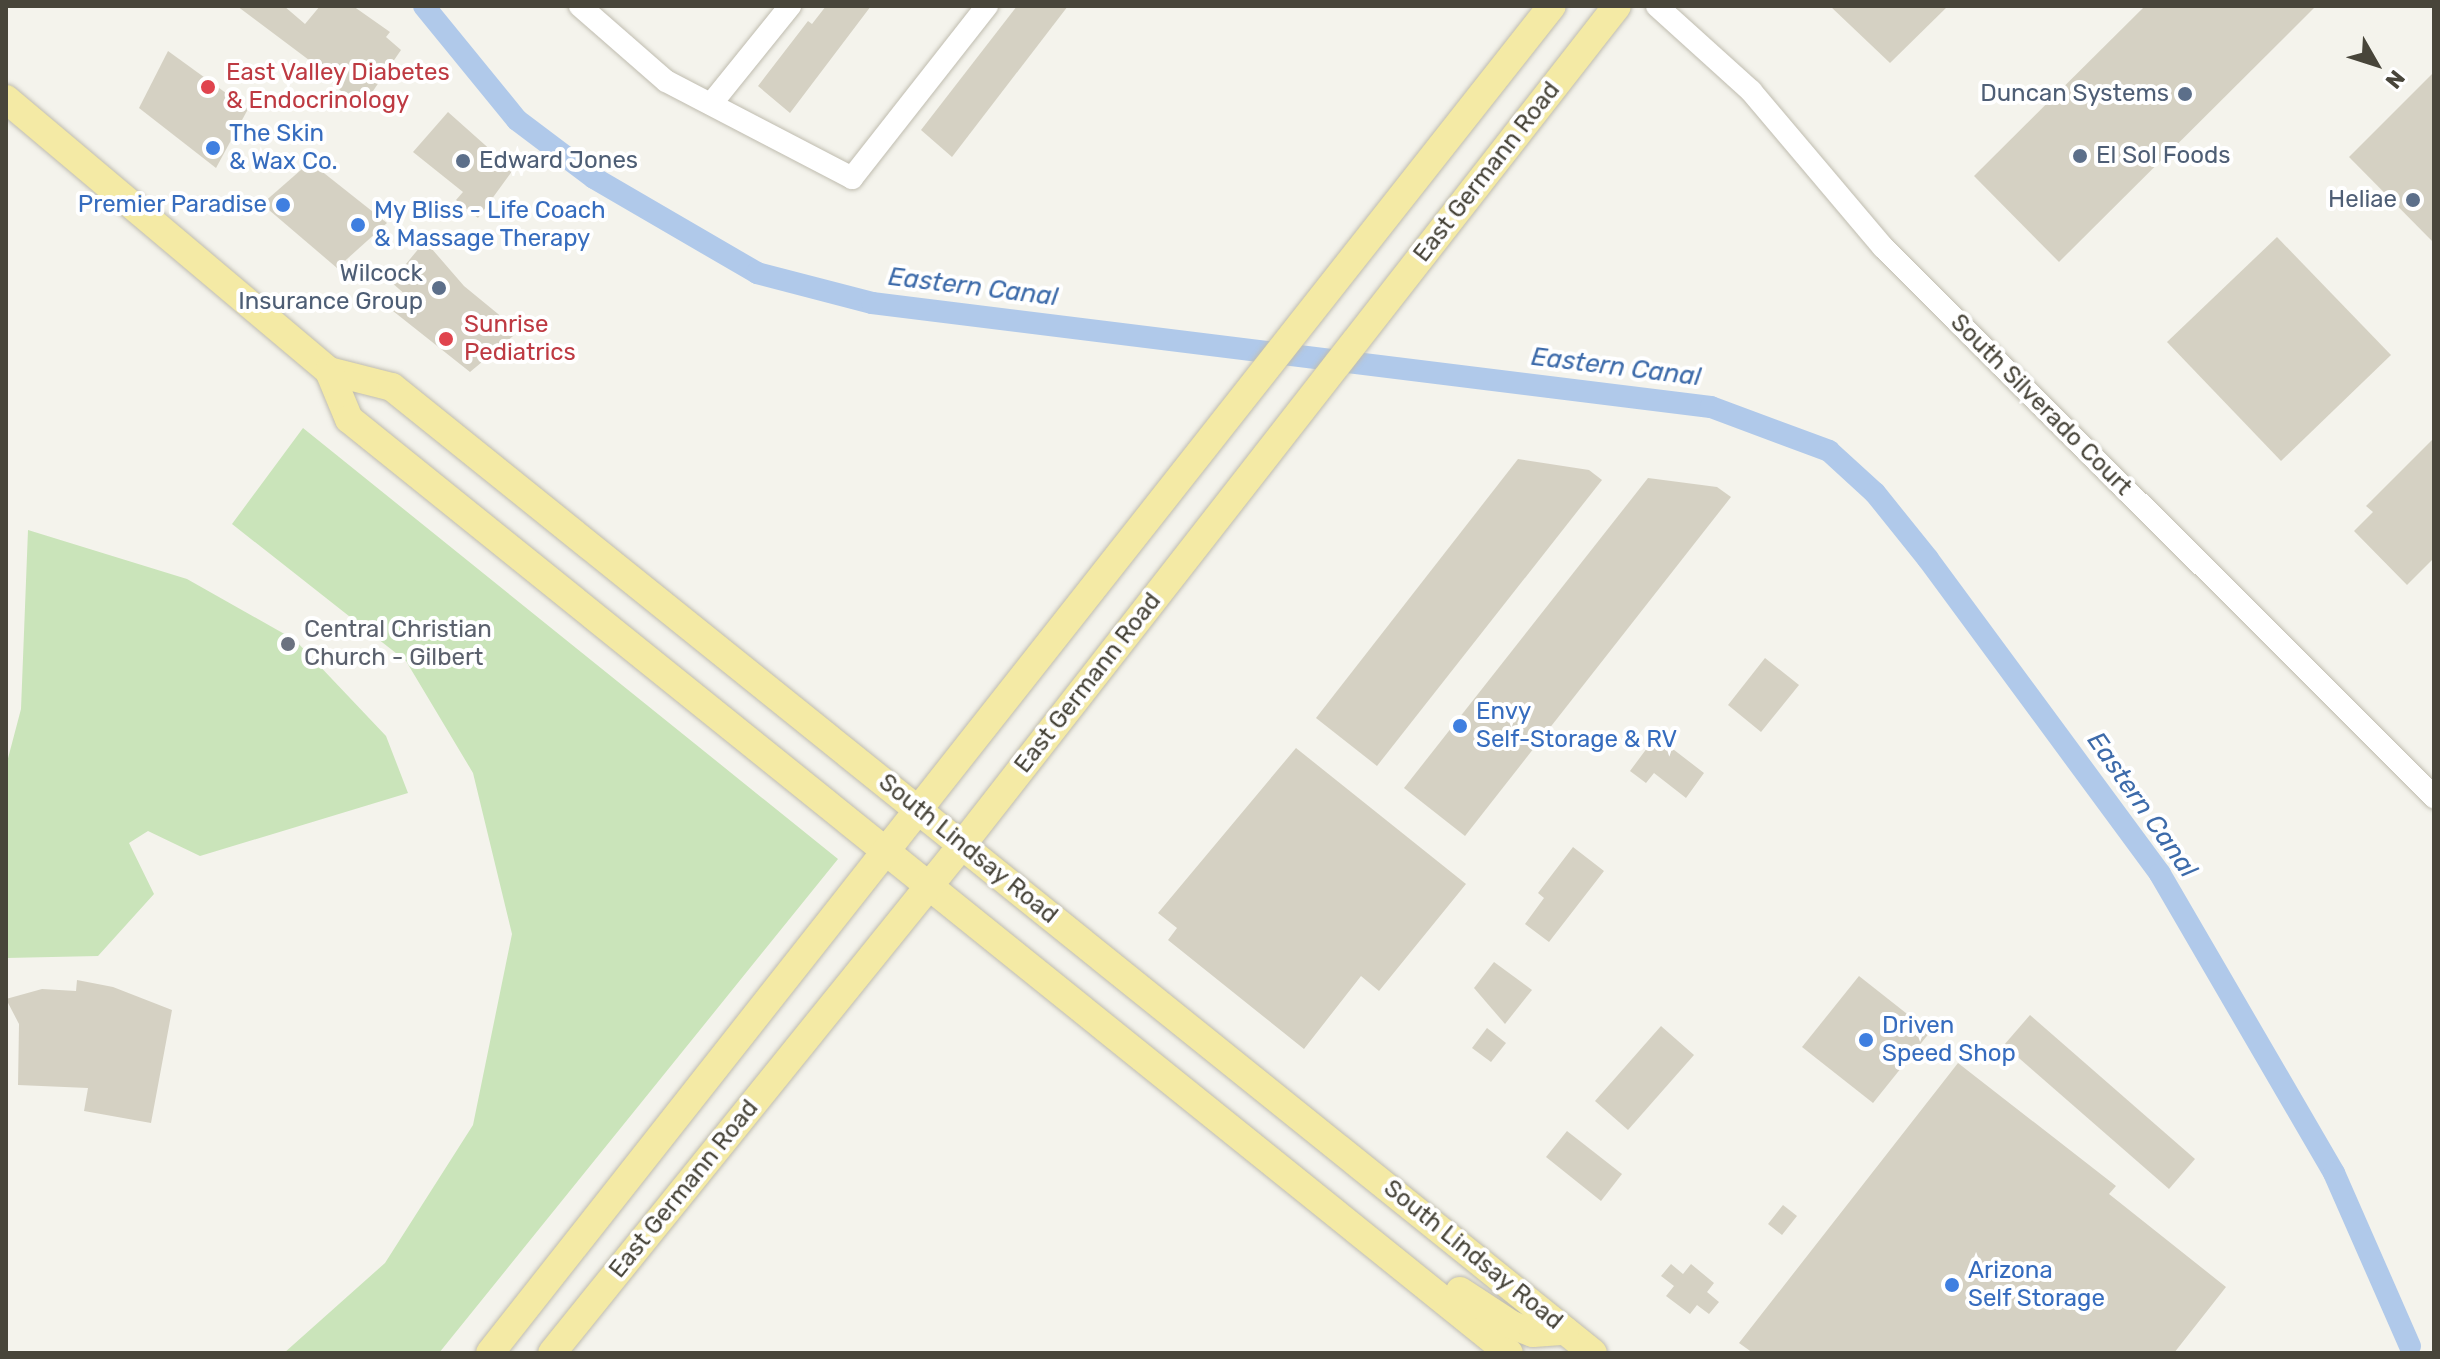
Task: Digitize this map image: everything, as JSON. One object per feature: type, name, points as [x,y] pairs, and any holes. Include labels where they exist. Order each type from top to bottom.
[{"type":"main road","name":"East Germann Road","points":[[490,1353],[1552,6]]},
{"type":"main road","name":"East Germann Road","points":[[552,1353],[962,845],[1617,6]]},
{"type":"main road","name":"South Lindsay Road","points":[[6,99],[329,371],[392,387],[1593,1353]]},
{"type":"main road","name":"South Lindsay Road","points":[[329,371],[349,419],[884,853],[1509,1353]]},
{"type":"main road","points":[[1375,1246],[1434,1272],[1512,1325],[1533,1333],[1565,1331]]},
{"type":"street","points":[[580,6],[666,81],[852,178],[987,6]]},
{"type":"street","points":[[711,104],[790,6]]},
{"type":"street","name":"South Silverado Court","points":[[1657,6],[1751,91],[1883,247],[2434,797]]},
{"type":"green space","points":[[303,428],[838,859],[439,1353],[284,1353],[385,1263],[473,1125],[512,934],[473,773],[406,661],[232,524]]},
{"type":"green space","points":[[28,530],[187,579],[295,640],[386,736],[408,793],[200,856],[148,831],[129,843],[154,894],[98,956],[6,958],[6,766],[21,709]]},
{"type":"building","points":[[237,6],[284,6],[305,24],[320,6],[353,6],[390,32],[386,37],[401,50],[360,110],[313,63]]},
{"type":"building","points":[[826,6],[871,6],[790,113],[758,86],[808,21],[812,24]]},
{"type":"building","points":[[1017,6],[1068,6],[952,157],[921,130]]},
{"type":"building","points":[[1830,6],[1948,6],[1890,63]]},
{"type":"building","points":[[2145,6],[2316,6],[2059,262],[1974,176]]},
{"type":"building","points":[[168,51],[248,109],[216,168],[139,108]]},
{"type":"building","name":"Heliae","points":[[2434,72],[2434,243],[2349,157]]},
{"type":"building","name":"Edward Jones","points":[[448,112],[513,170],[478,218],[456,200],[463,192],[413,152]]},
{"type":"building","points":[[310,162],[387,223],[337,268],[262,204]]},
{"type":"building","points":[[2277,237],[2391,355],[2281,461],[2167,342]]},
{"type":"building","points":[[425,241],[464,286],[519,331],[470,372],[393,311],[407,296],[391,282]]},
{"type":"building","points":[[2434,438],[2434,558],[2407,585],[2354,531],[2373,512],[2366,506]]},
{"type":"building","points":[[1518,459],[1589,470],[1602,480],[1377,766],[1316,718]]},
{"type":"building","points":[[1648,478],[1717,487],[1731,497],[1465,836],[1404,788]]},
{"type":"building","points":[[1765,658],[1799,685],[1761,732],[1728,705]]},
{"type":"building","points":[[1656,736],[1704,773],[1686,798],[1654,773],[1646,783],[1630,771]]},
{"type":"building","points":[[1296,748],[1466,884],[1379,991],[1361,976],[1304,1049],[1168,940],[1177,928],[1158,913]]},
{"type":"building","points":[[1573,847],[1604,871],[1549,942],[1525,924],[1544,898],[1538,893]]},
{"type":"building","points":[[1494,962],[1532,990],[1505,1024],[1474,988]]},
{"type":"building","name":"Driven Speed Shop","points":[[1859,976],[1930,1032],[1873,1103],[1802,1047]]},
{"type":"building","points":[[77,980],[113,987],[172,1010],[151,1123],[84,1111],[88,1088],[18,1085],[19,1024],[6,999],[42,989],[76,991]]},
{"type":"building","points":[[2030,1015],[2195,1159],[2169,1189],[2004,1045]]},
{"type":"building","points":[[1661,1026],[1694,1055],[1628,1130],[1595,1101]]},
{"type":"building","points":[[1487,1028],[1506,1043],[1491,1062],[1472,1048]]},
{"type":"building","points":[[1958,1063],[2116,1186],[2109,1194],[2226,1287],[2174,1353],[1753,1353],[1739,1343]]},
{"type":"building","points":[[1567,1131],[1622,1174],[1601,1201],[1546,1157]]},
{"type":"building","points":[[1783,1205],[1797,1216],[1782,1235],[1768,1224]]},
{"type":"building","points":[[1671,1264],[1683,1274],[1691,1264],[1714,1283],[1707,1292],[1719,1302],[1709,1314],[1697,1305],[1690,1314],[1666,1296],[1674,1286],[1661,1276]]},
{"type":"waterway","name":"Eastern Canal","points":[[424,6],[517,120],[594,178],[757,273],[872,303],[1711,407],[1829,451],[1875,493],[1928,559],[2160,874],[2334,1173],[2410,1346]]},
{"type":"place","name":"East Valley Diabetes & Endocrinology","points":[[208,87]]},
{"type":"place","name":"Duncan Systems","points":[[2185,94]]},
{"type":"place","name":"The Skin & Wax Co.","points":[[213,148]]},
{"type":"place","name":"El Sol Foods","points":[[2080,156]]},
{"type":"place","name":"Edward Jones","points":[[463,161]]},
{"type":"place","name":"Heliae","points":[[2413,200]]},
{"type":"place","name":"Premier Paradise","points":[[283,205]]},
{"type":"place","name":"My Bliss - Life Coach & Massage Therapy","points":[[358,225]]},
{"type":"place","name":"Wilcock Insurance Group","points":[[439,288]]},
{"type":"place","name":"Sunrise Pediatrics","points":[[446,339]]},
{"type":"place","name":"Central Christian Church - Gilbert","points":[[288,644]]},
{"type":"place","name":"Envy Self-Storage & RV","points":[[1460,726]]},
{"type":"place","name":"Driven Speed Shop","points":[[1866,1040]]},
{"type":"place","name":"Arizona Self Storage","points":[[1952,1285]]}]
